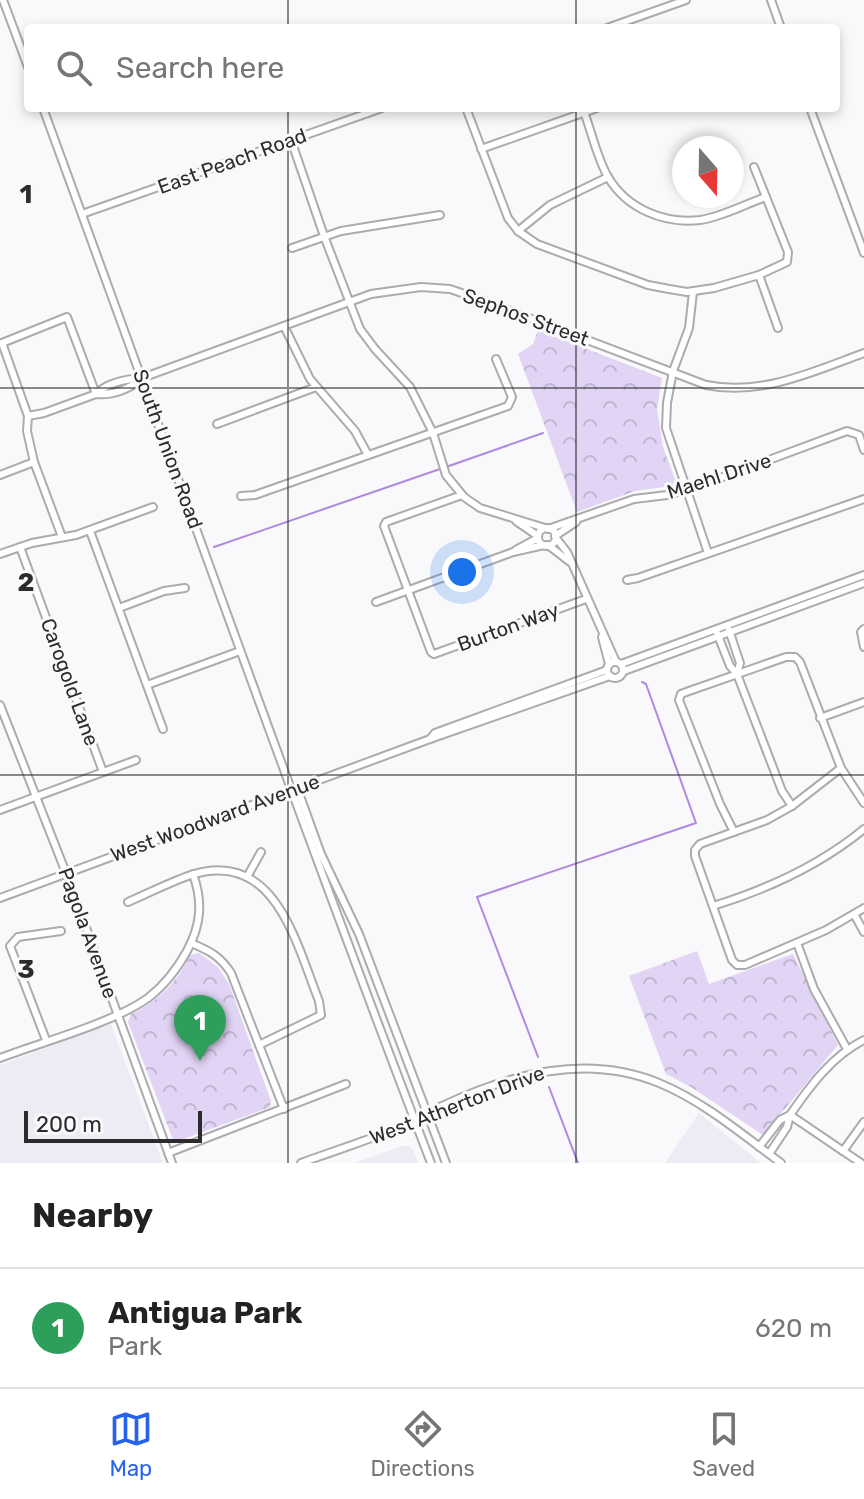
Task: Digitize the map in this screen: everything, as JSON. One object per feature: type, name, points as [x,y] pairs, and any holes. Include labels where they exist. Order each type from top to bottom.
[{"type":"street","points":[[3,0],[24,56]]},
{"type":"street","points":[[618,24],[686,0]]},
{"type":"street","points":[[771,0],[780,24]]},
{"type":"street","name":"South Union Road","points":[[44,112],[429,1163]]},
{"type":"street","name":"East Peach Road","points":[[82,214],[371,112]]},
{"type":"street","points":[[467,112],[508,218],[518,231],[537,244],[648,285],[693,292],[759,275],[787,262],[788,252],[754,167]]},
{"type":"street","points":[[481,149],[584,112],[608,177],[627,200],[651,214],[700,220],[766,197]]},
{"type":"street","points":[[811,112],[864,253]]},
{"type":"street","points":[[291,140],[360,329],[410,387],[433,433],[451,483],[480,508],[547,528],[556,537],[567,552],[614,668]]},
{"type":"street","points":[[518,231],[550,205],[608,177]]},
{"type":"street","points":[[292,248],[360,227],[440,215]]},
{"type":"street","points":[[759,275],[778,328]]},
{"type":"street","name":"Sephos Street","points":[[28,416],[44,413],[96,394],[102,388],[127,379],[142,378],[371,294],[421,287],[450,289],[706,385],[724,388],[753,388],[781,383],[864,353]]},
{"type":"street","points":[[693,292],[689,328],[673,371],[666,428],[708,553]]},
{"type":"street","points":[[58,538],[34,462],[27,431],[28,416],[1,343],[67,317],[96,394]]},
{"type":"street","points":[[284,326],[299,361],[316,387],[355,431],[368,455]]},
{"type":"street","points":[[241,496],[255,495],[508,406],[512,397],[496,359]]},
{"type":"street","points":[[217,424],[316,387]]},
{"type":"street","name":"Maehl Drive","points":[[547,528],[634,499],[687,490],[847,431],[854,431],[861,438],[864,450]]},
{"type":"street","points":[[0,475],[34,462]]},
{"type":"street","points":[[406,590],[384,526],[386,522],[462,495]]},
{"type":"street","points":[[627,580],[864,499]]},
{"type":"street","points":[[0,554],[90,531],[153,507]]},
{"type":"street","name":"Maehl Drive","points":[[546,545],[582,518]]},
{"type":"street","points":[[516,521],[570,562]]},
{"type":"street","points":[[513,552],[547,528]]},
{"type":"street","points":[[526,543],[529,530]]},
{"type":"street","points":[[90,531],[163,729]]},
{"type":"street","points":[[376,602],[513,552],[546,545]]},
{"type":"street","name":"Carogold Lane","points":[[20,547],[103,772]]},
{"type":"street","name":"West Woodward Avenue","points":[[743,624],[864,575]]},
{"type":"street","name":"West Woodward Avenue","points":[[0,898],[614,668],[864,583]]},
{"type":"street","points":[[119,608],[164,591],[185,588]]},
{"type":"street","name":"Burton Way","points":[[406,590],[434,654],[586,599]]},
{"type":"street","points":[[728,629],[740,663],[737,674]]},
{"type":"street","points":[[864,629],[861,632],[864,647]]},
{"type":"street","points":[[717,633],[730,666],[737,674],[782,791],[792,806]]},
{"type":"street","points":[[147,685],[240,651]]},
{"type":"street","points":[[734,832],[679,700],[681,694],[786,657],[795,657],[800,662],[841,768],[864,803]]},
{"type":"street","points":[[820,718],[864,702]]},
{"type":"street","name":"Pagola Avenue","points":[[0,705],[38,797],[172,1163]]},
{"type":"street","points":[[0,810],[136,760]]},
{"type":"street","points":[[841,768],[792,806],[767,820],[700,844],[695,856],[732,960],[737,965],[745,965],[797,943],[864,908]]},
{"type":"street","name":"South Union Road","points":[[292,790],[300,796],[321,854],[359,934],[446,1163]]},
{"type":"street","points":[[713,906],[788,878],[819,862],[864,829]]},
{"type":"street","points":[[247,877],[261,852]]},
{"type":"street","points":[[128,902],[193,874],[224,871],[247,877],[277,901],[319,1001],[321,1015],[259,1045]]},
{"type":"street","points":[[0,1058],[117,1014],[148,998],[174,973],[197,932],[200,909],[193,874]]},
{"type":"street","points":[[854,914],[864,932]]},
{"type":"street","points":[[46,1040],[10,946],[18,937],[61,931]]},
{"type":"street","points":[[191,943],[212,951],[223,960],[284,1109]]},
{"type":"street","points":[[797,943],[814,989],[847,1049]]},
{"type":"street","points":[[769,1154],[807,1090],[847,1049],[864,1040]]},
{"type":"street","name":"West Atherton Drive","points":[[301,1163],[415,1121],[442,1106],[536,1073],[570,1067],[602,1068],[647,1078],[680,1093],[781,1163]]},
{"type":"street","points":[[168,1153],[346,1084]]},
{"type":"street","points":[[759,1147],[780,1120],[790,1115]]},
{"type":"street","points":[[790,1115],[861,1163]]},
{"type":"street","points":[[843,1151],[864,1122]]},
{"type":"shaded area","points":[[111,1024],[163,1163],[0,1163],[0,1065]]},
{"type":"shaded area","points":[[699,1113],[761,1163],[665,1163]]},
{"type":"shaded area","points":[[402,1146],[414,1151],[418,1163],[354,1163]]},
{"type":"green space","points":[[538,330],[662,378],[657,409],[663,447],[675,479],[672,486],[635,491],[577,512],[518,354],[533,344]]},
{"type":"green space","points":[[697,951],[709,984],[793,954],[838,1045],[763,1135],[666,1074],[629,976]]},
{"type":"green space","points":[[199,953],[218,967],[229,984],[271,1101],[270,1107],[181,1140],[173,1140],[128,1022],[131,1014],[150,1004],[166,990],[190,955]]},
{"type":"waterway","points":[[446,467],[543,433]]},
{"type":"waterway","points":[[214,547],[440,469]]},
{"type":"waterway","points":[[538,1057],[477,897],[696,823],[646,684],[642,682]]},
{"type":"waterway","points":[[549,1087],[578,1163]]},
{"type":"place","name":"Antigua Park","points":[[200,1061]]}]
